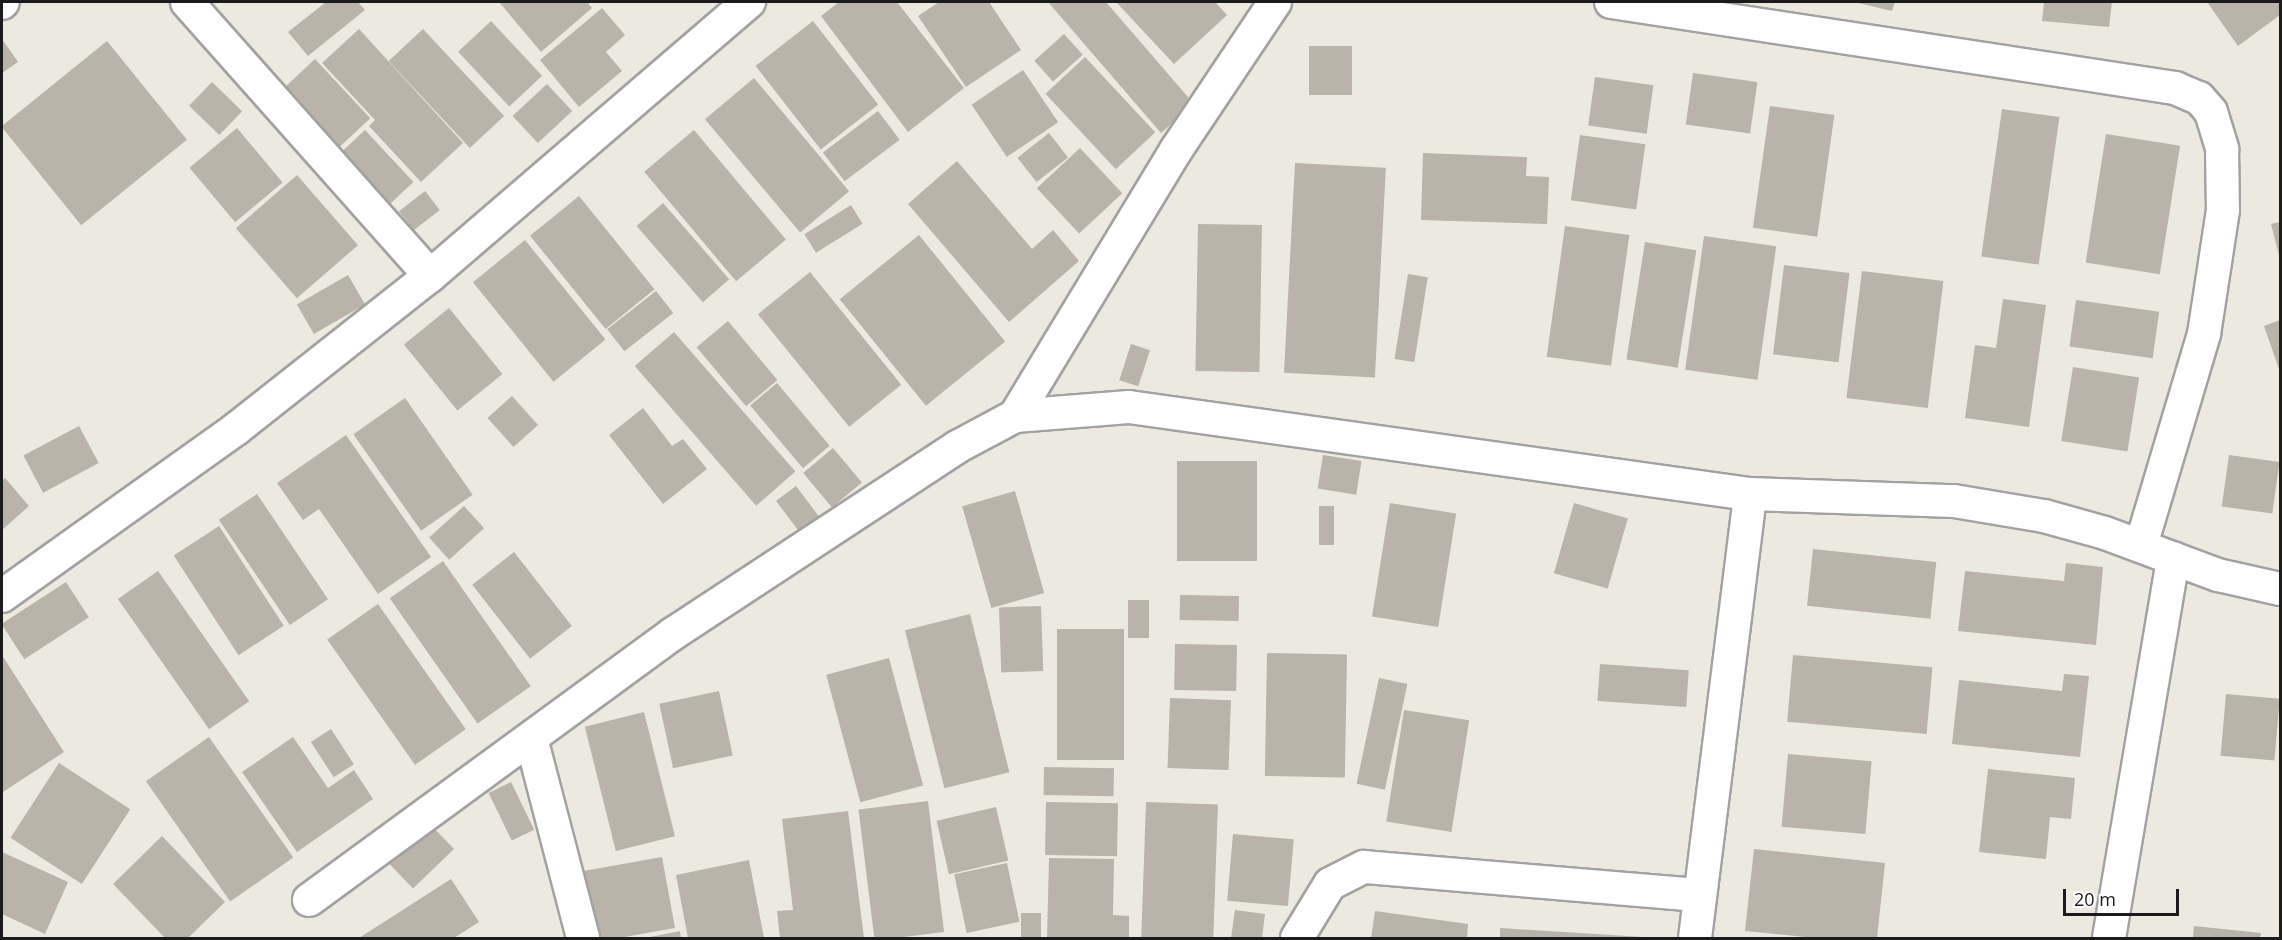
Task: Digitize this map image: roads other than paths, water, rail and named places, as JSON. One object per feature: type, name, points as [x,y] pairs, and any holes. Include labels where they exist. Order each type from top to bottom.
[{"type":"street","points":[[187,2],[430,276]]},
{"type":"street","points":[[2,596],[236,429],[430,276],[749,2]]},
{"type":"street","points":[[1016,416],[1176,150],[1275,2]]},
{"type":"street","points":[[1611,2],[2175,88],[2199,98],[2211,112],[2222,149],[2223,210],[2204,334],[2141,546]]},
{"type":"street","points":[[309,900],[674,633],[957,447],[1016,416],[1129,407],[1750,494],[1954,501],[2044,516],[2141,546],[2218,575],[2280,589]]},
{"type":"street","points":[[1695,939],[1750,494]]},
{"type":"street","points":[[2109,939],[2173,558]]},
{"type":"street","points":[[531,738],[583,939]]},
{"type":"street","points":[[1297,939],[1330,884],[1364,867],[1700,895]]}]
